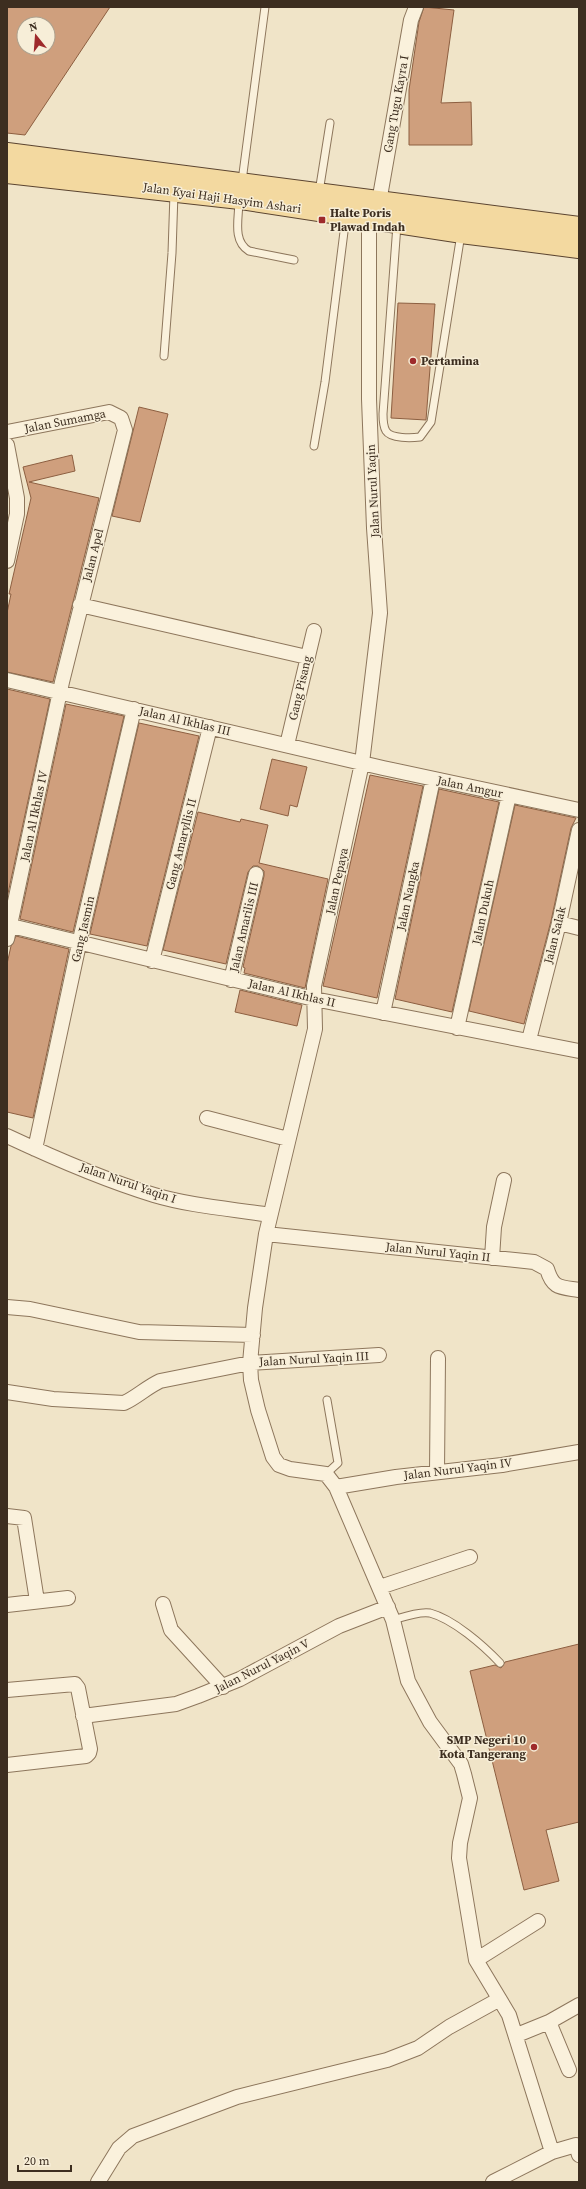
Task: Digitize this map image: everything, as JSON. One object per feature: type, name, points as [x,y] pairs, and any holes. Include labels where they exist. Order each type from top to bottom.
[{"type":"main road","name":"Jalan Kyai Haji Hasyim Ashari","points":[[7,154],[241,191],[346,215],[374,210],[397,222],[461,222],[579,228]]},
{"type":"main road","name":"Jalan Kyai Haji Hasyim Ashari","points":[[7,172],[174,191],[241,191],[319,194],[374,210],[461,222],[579,247]]},
{"type":"street","name":"Gang Tugu Kayra I","points":[[374,210],[411,20],[416,7]]},
{"type":"street","name":"Jalan Nurul Yaqin","points":[[362,763],[380,612],[374,528],[369,398],[374,210]]},
{"type":"street","name":"Jalan Sumamga","points":[[7,432],[109,412],[121,418]]},
{"type":"street","name":"Jalan Apel","points":[[60,692],[80,605],[125,430],[121,418]]},
{"type":"street","points":[[7,445],[17,498],[17,509],[7,561]]},
{"type":"street","points":[[80,605],[307,657]]},
{"type":"street","name":"Gang Pisang","points":[[287,745],[314,631]]},
{"type":"street","name":"Jalan Al Ikhlas III","points":[[7,680],[362,763]]},
{"type":"street","name":"Jalan Al Ikhlas IV","points":[[8,930],[60,692]]},
{"type":"street","name":"Gang Jasmin","points":[[35,1149],[79,944],[134,709]]},
{"type":"street","name":"Gang Amaryllis II","points":[[152,961],[210,727]]},
{"type":"street","name":"Jalan Amgur","points":[[362,763],[579,810]]},
{"type":"street","name":"Jalan Pepaya","points":[[326,1474],[290,1468],[279,1464],[273,1456],[258,1410],[251,1380],[250,1363],[252,1335],[266,1234],[315,1029],[314,986],[362,763]]},
{"type":"street","name":"Jalan Nangka","points":[[383,1013],[433,779]]},
{"type":"street","name":"Jalan Dukuh","points":[[457,1028],[508,795]]},
{"type":"street","name":"Jalan Salak","points":[[528,1040],[559,923],[579,830]]},
{"type":"street","name":"Jalan Amarilis III","points":[[231,980],[256,874]]},
{"type":"street","points":[[559,923],[579,928]]},
{"type":"street","name":"Jalan Al Ikhlas II","points":[[8,930],[79,944],[314,999],[579,1051]]},
{"type":"street","points":[[208,1118],[288,1139]]},
{"type":"street","name":"Jalan Nurul Yaqin I","points":[[7,1136],[35,1149],[154,1195],[178,1201],[270,1215]]},
{"type":"street","points":[[492,1258],[494,1227],[504,1180]]},
{"type":"street","name":"Jalan Nurul Yaqin II","points":[[266,1234],[534,1262],[547,1269],[552,1283],[555,1286],[579,1290]]},
{"type":"street","points":[[7,1306],[30,1309],[139,1332],[252,1335]]},
{"type":"street","name":"Jalan Nurul Yaqin III","points":[[7,1392],[53,1398],[124,1403],[135,1398],[148,1386],[160,1381],[250,1363],[378,1355]]},
{"type":"street","points":[[437,1472],[438,1358]]},
{"type":"street","name":"Jalan Nurul Yaqin IV","points":[[336,1487],[437,1472],[470,1469],[579,1452]]},
{"type":"street","points":[[326,1474],[336,1487],[391,1613],[408,1681],[430,1722],[461,1764],[468,1786],[469,1808],[460,1843],[459,1858],[476,1960],[498,2000],[509,2016],[517,2035],[552,2152]]},
{"type":"street","points":[[7,1516],[24,1518],[37,1601]]},
{"type":"street","points":[[380,1587],[470,1557]]},
{"type":"street","points":[[7,1605],[68,1598]]},
{"type":"street","points":[[163,1604],[171,1630],[223,1687]]},
{"type":"street","name":"Jalan Nurul Yaqin V","points":[[83,1716],[176,1704],[223,1687],[340,1626],[391,1613]]},
{"type":"street","points":[[7,1690],[75,1684],[78,1688],[90,1749],[86,1756],[7,1766]]},
{"type":"street","points":[[476,1960],[538,1921]]},
{"type":"street","points":[[98,2182],[119,2148],[134,2136],[236,2097],[387,2060],[407,2053],[418,2048],[449,2027],[498,2000]]},
{"type":"street","points":[[517,2035],[549,2022],[579,2005]]},
{"type":"street","points":[[549,2022],[569,2070]]},
{"type":"street","points":[[493,2182],[552,2152],[576,2145],[579,2155]]},
{"type":"lane","points":[[265,7],[241,191],[238,235],[243,248],[249,251],[294,260]]},
{"type":"lane","points":[[319,194],[330,123]]},
{"type":"lane","points":[[164,356],[172,253],[174,191]]},
{"type":"lane","points":[[314,446],[325,382],[346,215]]},
{"type":"lane","points":[[397,222],[383,414],[386,431],[390,434],[420,437],[431,422],[461,222]]},
{"type":"lane","points":[[326,1474],[338,1463],[327,1400]]},
{"type":"lane","points":[[391,1613],[428,1613],[448,1620],[490,1652],[500,1662]]},
{"type":"building","points":[[7,7],[110,7],[25,135],[7,133]]},
{"type":"building","points":[[424,7],[454,10],[441,103],[471,102],[472,145],[409,145],[409,90],[419,22]]},
{"type":"building","name":"Pertamina","points":[[398,303],[435,304],[426,420],[391,418]]},
{"type":"building","points":[[139,407],[168,414],[140,522],[112,516]]},
{"type":"building","points":[[72,455],[75,471],[29,482],[99,498],[53,682],[7,672],[7,613],[11,594],[9,594],[31,498],[23,467]]},
{"type":"building","points":[[7,689],[50,699],[7,898]]},
{"type":"building","points":[[66,704],[124,716],[73,932],[20,919]]},
{"type":"building","points":[[139,723],[199,736],[147,946],[90,934]]},
{"type":"building","points":[[272,759],[307,767],[297,807],[290,805],[288,816],[260,809]]},
{"type":"building","points":[[370,775],[423,786],[377,998],[323,986]]},
{"type":"building","points":[[439,789],[499,802],[452,1012],[395,999]]},
{"type":"building","points":[[515,805],[576,818],[571,828],[551,921],[524,1024],[469,1011]]},
{"type":"building","points":[[198,812],[240,822],[241,819],[268,825],[259,863],[328,879],[305,988],[244,973],[245,968],[243,967],[264,876],[264,871],[258,866],[253,866],[248,872],[226,964],[163,950]]},
{"type":"building","points":[[16,936],[69,949],[33,1118],[7,1112],[7,964],[11,946]]},
{"type":"building","points":[[240,990],[302,1005],[297,1026],[235,1012]]},
{"type":"building","name":"SMP Negeri 10 Kota Tangerang","points":[[579,1644],[579,1822],[546,1830],[559,1881],[524,1890],[470,1671],[495,1665],[501,1668],[505,1662]]},
{"type":"place","name":"Halte Poris Plawad Indah","points":[[322,220]]},
{"type":"place","name":"Pertamina","points":[[413,361]]},
{"type":"place","name":"SMP Negeri 10 Kota Tangerang","points":[[534,1747]]}]
